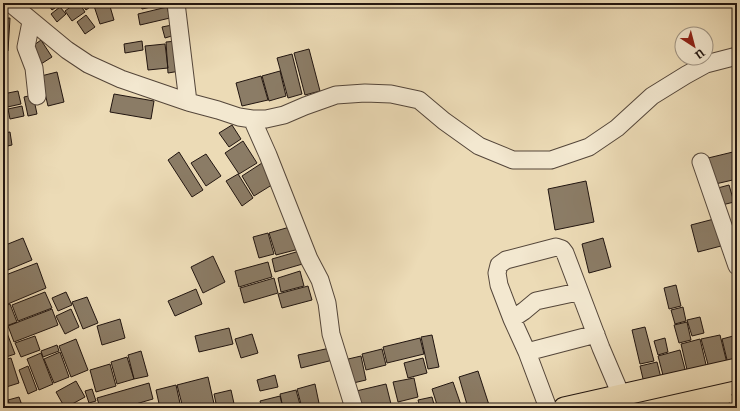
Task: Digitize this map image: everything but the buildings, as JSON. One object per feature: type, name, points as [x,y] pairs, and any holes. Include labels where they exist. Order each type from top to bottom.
[{"type":"main road","points":[[564,408],[737,369]]},
{"type":"street","points":[[10,3],[66,50],[88,64],[121,79],[188,102],[239,117],[266,119],[284,115],[336,95],[390,94],[419,100],[444,121],[479,146],[513,160],[551,160],[589,147],[617,128],[652,96],[686,74],[706,64],[737,56]]},
{"type":"street","points":[[176,3],[188,102]]},
{"type":"street","points":[[31,22],[26,47],[34,68],[37,96]]},
{"type":"street","points":[[252,119],[320,280],[327,303],[331,334],[354,408]]},
{"type":"street","points":[[702,162],[737,266]]},
{"type":"street","points":[[548,408],[527,352],[502,295],[497,272],[499,265],[506,260],[556,247],[562,249],[621,395]]},
{"type":"street","points":[[512,319],[536,301],[574,292],[580,295]]},
{"type":"street","points":[[527,352],[596,334]]}]
